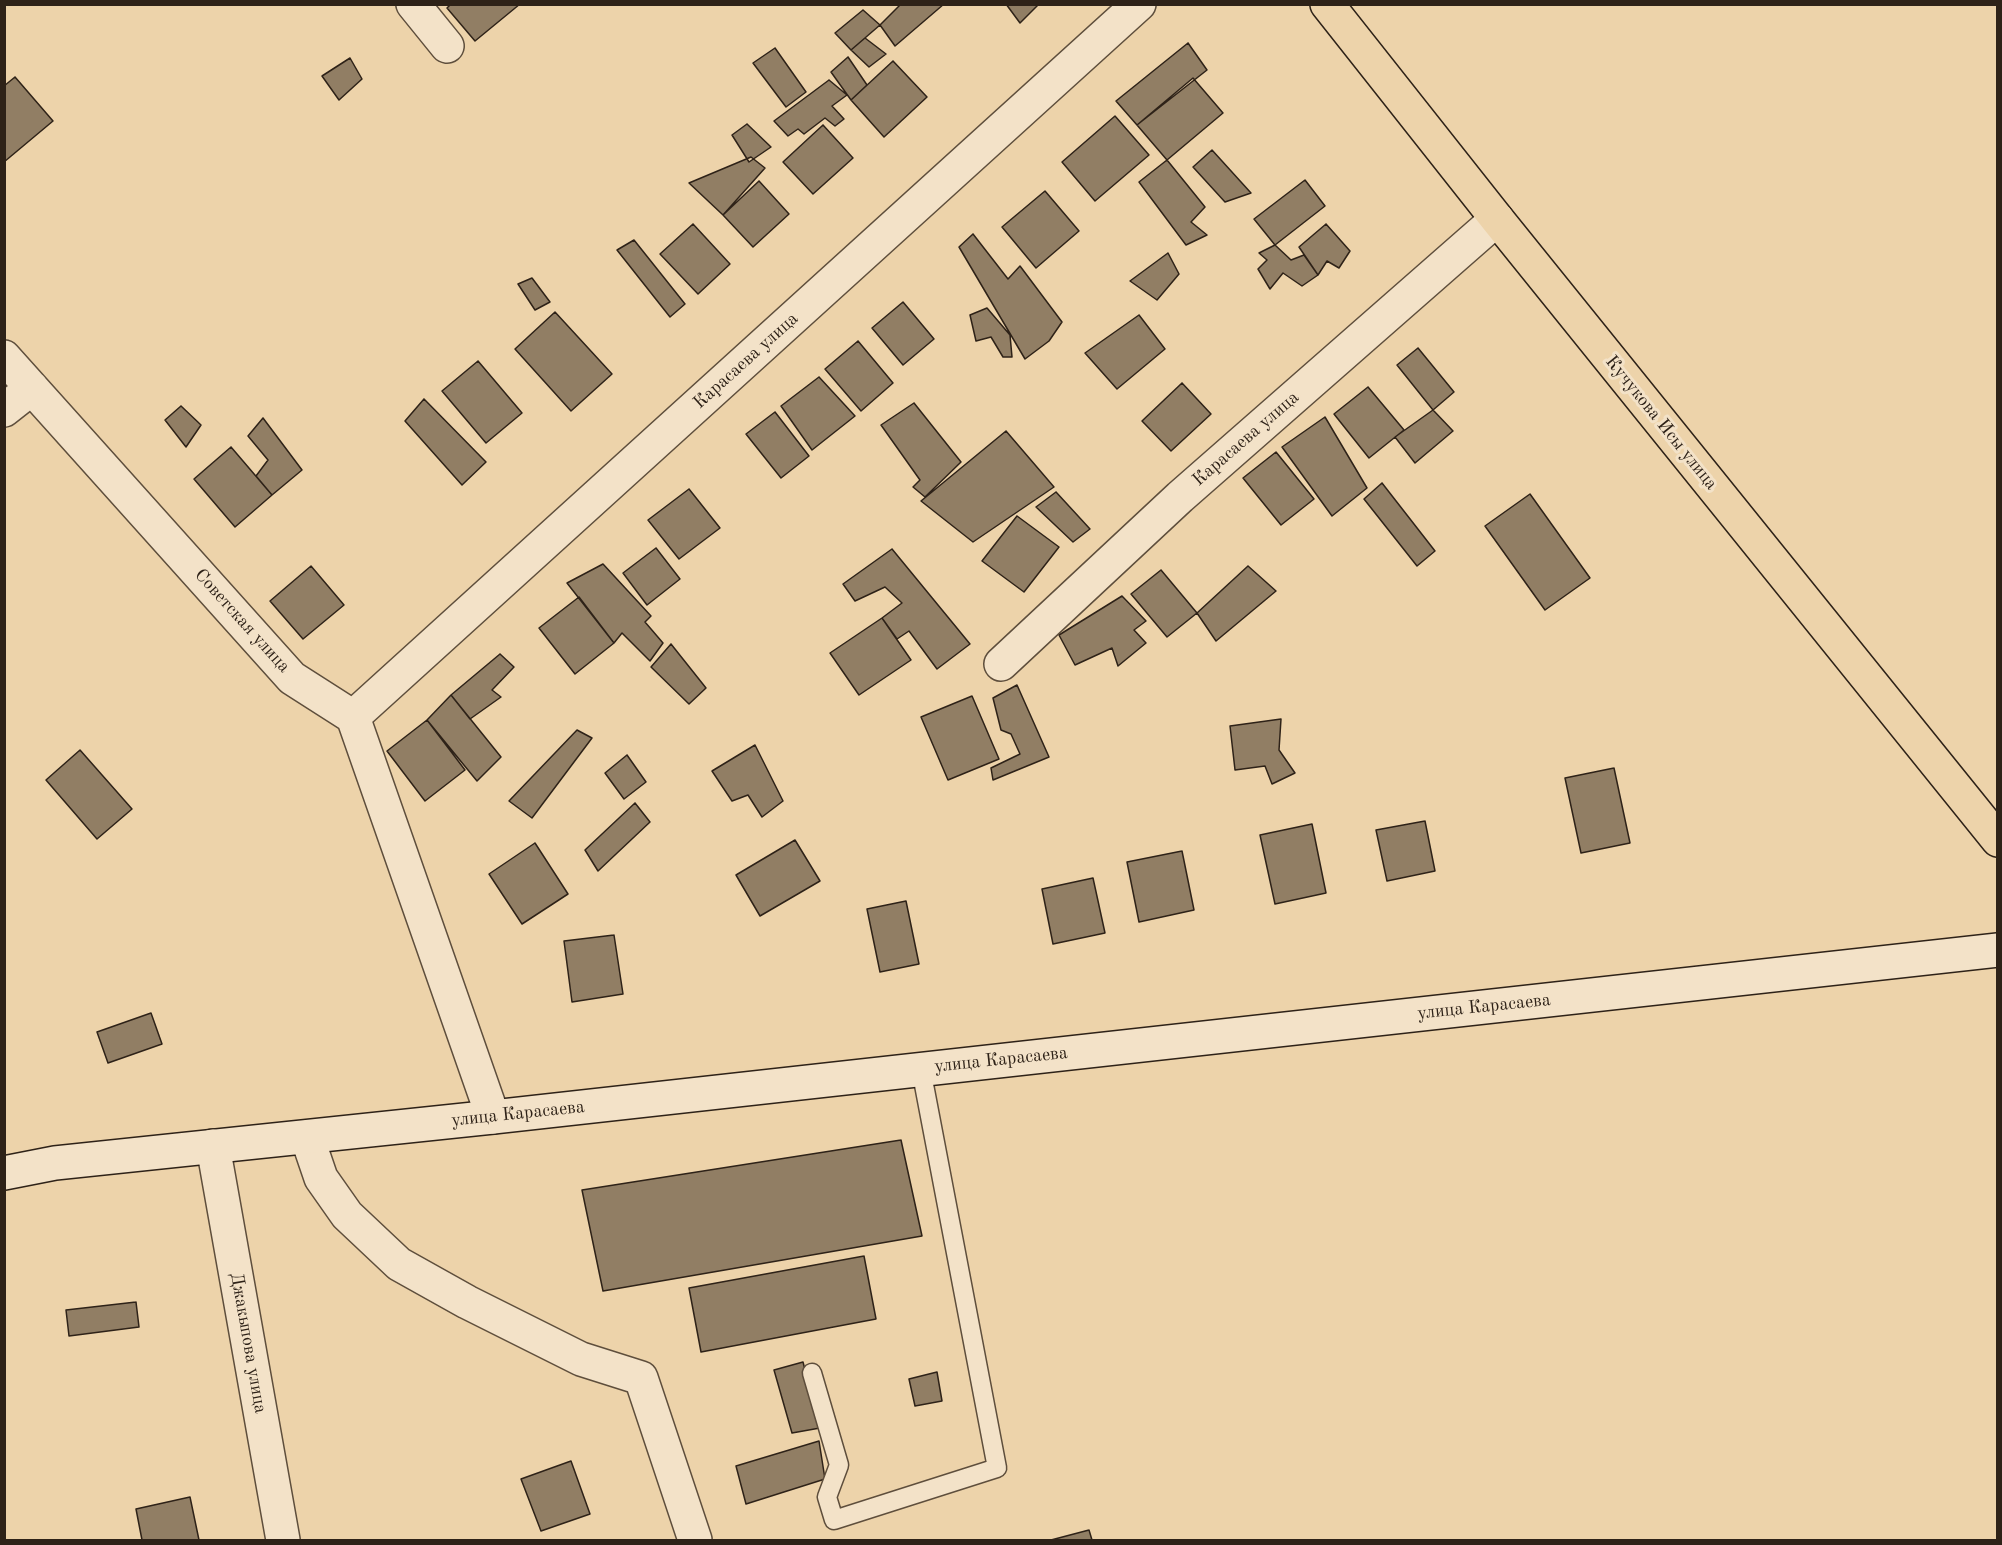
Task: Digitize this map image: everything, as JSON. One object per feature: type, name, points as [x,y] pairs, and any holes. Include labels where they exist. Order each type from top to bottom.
[{"type":"main road","name":"Кучукова Исы улица","points":[[1327,4],[1497,219],[1998,840]]},
{"type":"street","points":[[413,4],[447,46]]},
{"type":"street","name":"Карасаева улица","points":[[352,717],[1139,4]]},
{"type":"street","name":"Карасаева улица","points":[[1001,664],[1180,497],[1497,219]]},
{"type":"street","name":"Советская улица","points":[[4,357],[292,678],[352,717]]},
{"type":"street","points":[[4,410],[32,388]]},
{"type":"street","points":[[352,717],[493,1117]]},
{"type":"street","name":"улица Карасаева","points":[[4,1173],[55,1163],[493,1117],[1998,950]]},
{"type":"street","points":[[307,1137],[321,1178],[347,1215],[399,1264],[467,1302],[581,1359],[641,1378],[695,1540]]},
{"type":"street","name":"Джакыпова улица","points":[[213,1146],[282,1540]]},
{"type":"lane","points":[[812,1373],[839,1465],[827,1497],[834,1520],[997,1468],[921,1069]]},
{"type":"building","points":[[451,4],[520,4],[475,41],[447,8]]},
{"type":"building","points":[[901,4],[944,4],[895,46],[880,25]]},
{"type":"building","points":[[1006,4],[1039,4],[1020,23]]},
{"type":"building","points":[[863,10],[880,25],[851,50],[835,33]]},
{"type":"building","points":[[865,38],[886,54],[869,67],[851,50]]},
{"type":"building","points":[[1188,43],[1207,70],[1137,125],[1116,101]]},
{"type":"building","points":[[775,48],[806,92],[786,107],[753,63]]},
{"type":"building","points":[[848,57],[867,85],[851,100],[831,72]]},
{"type":"building","points":[[350,58],[362,79],[339,100],[322,76]]},
{"type":"building","points":[[893,61],[927,97],[884,137],[851,100]]},
{"type":"building","points":[[15,77],[53,121],[4,162],[4,86]]},
{"type":"building","points":[[1193,78],[1223,113],[1167,160],[1137,125]]},
{"type":"building","points":[[829,80],[847,95],[832,106],[844,119],[835,126],[825,118],[804,134],[798,129],[788,136],[774,121]]},
{"type":"building","points":[[1115,116],[1149,155],[1095,201],[1062,162]]},
{"type":"building","points":[[747,124],[771,147],[749,162],[732,135]]},
{"type":"building","points":[[823,125],[853,158],[813,194],[783,162]]},
{"type":"building","points":[[1212,150],[1251,193],[1225,202],[1193,167]]},
{"type":"building","points":[[751,157],[765,168],[723,215],[689,183]]},
{"type":"building","points":[[1167,160],[1205,207],[1191,222],[1207,235],[1186,245],[1139,182]]},
{"type":"building","points":[[1305,180],[1325,206],[1275,245],[1254,219]]},
{"type":"building","points":[[759,181],[789,214],[753,247],[723,215]]},
{"type":"building","points":[[1045,191],[1079,231],[1036,268],[1002,227]]},
{"type":"building","points":[[693,224],[730,264],[698,294],[660,254]]},
{"type":"building","points":[[1326,224],[1350,251],[1339,268],[1327,261],[1318,275],[1299,247]]},
{"type":"building","points":[[973,234],[1008,279],[1020,266],[1062,322],[1049,341],[1025,359],[959,247]]},
{"type":"building","points":[[634,240],[685,304],[670,317],[617,250]]},
{"type":"building","points":[[1275,245],[1291,260],[1304,255],[1318,275],[1302,286],[1283,273],[1270,289],[1258,269],[1267,260],[1259,253]]},
{"type":"building","points":[[1168,253],[1179,274],[1157,300],[1130,281]]},
{"type":"building","points":[[532,278],[550,302],[535,310],[518,284]]},
{"type":"building","points":[[903,302],[934,339],[903,365],[872,328]]},
{"type":"building","points":[[987,308],[1010,335],[1012,357],[1003,357],[991,337],[976,341],[970,315]]},
{"type":"building","points":[[555,312],[612,374],[571,411],[515,349]]},
{"type":"building","points":[[1139,315],[1165,349],[1117,389],[1085,353]]},
{"type":"building","points":[[858,341],[893,383],[861,411],[825,369]]},
{"type":"building","points":[[1418,348],[1454,392],[1433,410],[1397,365]]},
{"type":"building","points":[[478,361],[522,413],[486,443],[442,391]]},
{"type":"building","points":[[819,377],[855,416],[812,450],[781,406]]},
{"type":"building","points":[[1182,383],[1211,414],[1171,451],[1142,421]]},
{"type":"building","points":[[1368,387],[1404,430],[1369,458],[1334,414]]},
{"type":"building","points":[[424,399],[486,462],[462,485],[405,421]]},
{"type":"building","points":[[914,403],[961,462],[925,497],[913,487],[920,480],[881,425]]},
{"type":"building","points":[[181,406],[201,425],[186,447],[165,420]]},
{"type":"building","points":[[1433,410],[1453,431],[1415,463],[1395,437]]},
{"type":"building","points":[[775,412],[809,456],[781,478],[746,434]]},
{"type":"building","points":[[1325,417],[1367,488],[1332,516],[1282,447]]},
{"type":"building","points":[[263,418],[302,470],[272,495],[256,476],[268,460],[248,436]]},
{"type":"building","points":[[1006,431],[1054,487],[973,542],[921,501]]},
{"type":"building","points":[[231,447],[272,495],[235,527],[194,479]]},
{"type":"building","points":[[1276,452],[1314,499],[1281,525],[1243,478]]},
{"type":"building","points":[[1382,483],[1435,551],[1417,566],[1364,499]]},
{"type":"building","points":[[689,489],[720,528],[679,559],[648,520]]},
{"type":"building","points":[[1056,492],[1090,529],[1073,542],[1036,507]]},
{"type":"building","points":[[1530,494],[1590,578],[1545,610],[1485,526]]},
{"type":"building","points":[[1017,516],[1059,547],[1024,592],[982,561]]},
{"type":"building","points":[[656,548],[680,579],[647,605],[623,573]]},
{"type":"building","points":[[892,549],[970,644],[937,669],[909,631],[897,639],[882,618],[902,603],[885,587],[855,601],[843,584]]},
{"type":"building","points":[[603,564],[651,616],[645,622],[663,643],[650,661],[622,633],[614,643],[567,583]]},
{"type":"building","points":[[311,566],[344,605],[303,639],[270,601]]},
{"type":"building","points":[[1248,566],[1276,591],[1216,641],[1197,613]]},
{"type":"building","points":[[1161,570],[1197,613],[1167,637],[1131,594]]},
{"type":"building","points":[[1122,596],[1146,621],[1134,630],[1146,643],[1118,666],[1112,648],[1075,665],[1059,635]]},
{"type":"building","points":[[579,597],[614,643],[575,674],[539,628]]},
{"type":"building","points":[[882,618],[911,660],[859,695],[830,653]]},
{"type":"building","points":[[671,644],[706,688],[689,704],[651,667]]},
{"type":"building","points":[[500,654],[514,667],[492,690],[501,697],[470,719],[451,695]]},
{"type":"building","points":[[1017,685],[1049,757],[993,780],[991,768],[1020,754],[1011,734],[1001,730],[993,698]]},
{"type":"building","points":[[451,695],[501,757],[477,781],[427,720]]},
{"type":"building","points":[[972,696],[999,759],[948,780],[921,717]]},
{"type":"building","points":[[1281,719],[1279,750],[1295,773],[1272,784],[1265,766],[1235,770],[1230,726]]},
{"type":"building","points":[[427,720],[465,770],[425,801],[387,751]]},
{"type":"building","points":[[577,730],[592,738],[532,818],[509,801]]},
{"type":"building","points":[[755,745],[783,801],[762,817],[748,795],[732,801],[712,771]]},
{"type":"building","points":[[80,750],[132,809],[97,839],[46,780]]},
{"type":"building","points":[[627,755],[646,782],[624,799],[605,773]]},
{"type":"building","points":[[1614,768],[1630,843],[1581,853],[1565,778]]},
{"type":"building","points":[[635,803],[650,822],[598,871],[585,850]]},
{"type":"building","points":[[1425,821],[1435,871],[1387,881],[1376,830]]},
{"type":"building","points":[[1312,824],[1326,893],[1275,904],[1260,835]]},
{"type":"building","points":[[795,840],[820,881],[760,916],[736,875]]},
{"type":"building","points":[[535,843],[568,894],[522,924],[489,874]]},
{"type":"building","points":[[1182,851],[1194,910],[1139,922],[1127,862]]},
{"type":"building","points":[[1093,878],[1105,933],[1053,944],[1042,889]]},
{"type":"building","points":[[906,901],[919,964],[880,972],[867,909]]},
{"type":"building","points":[[614,935],[623,994],[572,1002],[564,941]]},
{"type":"building","points":[[151,1013],[162,1044],[108,1063],[97,1032]]},
{"type":"building","points":[[901,1140],[922,1236],[603,1291],[582,1190]]},
{"type":"building","points":[[864,1256],[876,1319],[701,1352],[689,1288]]},
{"type":"building","points":[[136,1302],[139,1327],[69,1336],[66,1310]]},
{"type":"building","points":[[803,1362],[820,1428],[792,1433],[774,1370]]},
{"type":"building","points":[[937,1372],[942,1401],[915,1406],[909,1379]]},
{"type":"building","points":[[819,1441],[825,1479],[746,1504],[736,1466]]},
{"type":"building","points":[[571,1461],[590,1514],[541,1531],[521,1479]]},
{"type":"building","points":[[190,1497],[199,1540],[142,1540],[136,1509]]},
{"type":"building","points":[[1089,1530],[1092,1540],[1051,1540]]}]
